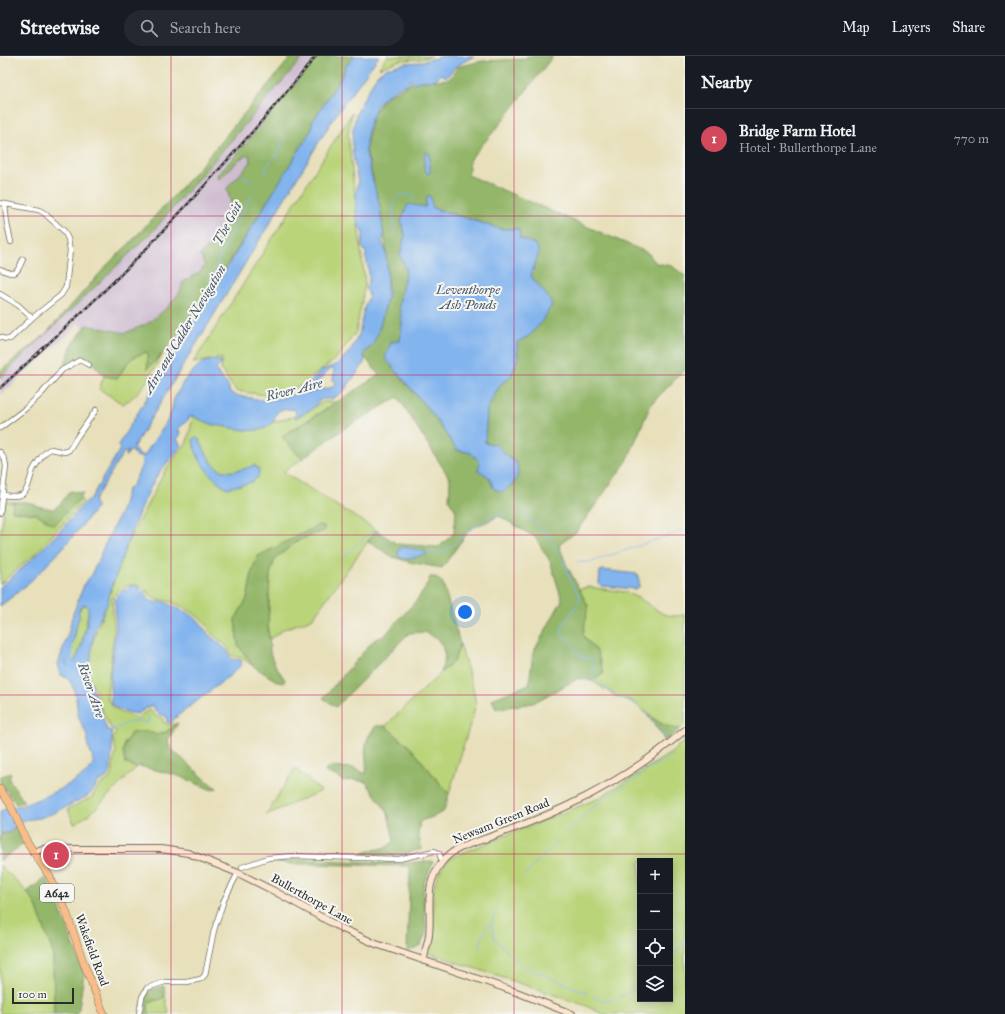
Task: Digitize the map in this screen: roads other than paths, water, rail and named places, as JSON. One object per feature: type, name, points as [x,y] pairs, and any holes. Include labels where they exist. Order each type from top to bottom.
[{"type":"main road","name":"A642","points":[[0,789],[33,852]]},
{"type":"main road","name":"Wakefield Road","points":[[33,852],[50,877],[66,911],[84,964],[104,1014]]},
{"type":"street","points":[[0,336],[5,339],[10,339],[32,318],[61,295],[66,287],[70,250],[68,239],[64,231],[44,212],[3,204],[11,242]]},
{"type":"street","points":[[0,269],[10,274],[14,274],[18,272],[23,259]]},
{"type":"street","points":[[0,294],[18,305],[32,318]]},
{"type":"street","points":[[0,428],[33,402],[62,370],[80,360],[89,365]]},
{"type":"street","points":[[3,495],[18,496],[24,494],[30,482],[32,472],[44,453],[51,449],[65,452],[69,450],[96,410]]},
{"type":"street","points":[[0,452],[5,460],[6,467],[0,513]]},
{"type":"street","name":"Newsam Green Road","points":[[242,867],[268,858],[292,856],[399,859],[434,851],[439,853],[442,861],[463,846],[528,823],[566,807],[598,790],[651,758],[685,730]]},
{"type":"street","name":"Bullerthorpe Lane","points":[[33,852],[42,849],[161,849],[188,853],[238,873],[358,937],[519,993],[572,1014]]},
{"type":"street","points":[[424,961],[429,936],[429,895],[431,883],[435,872],[442,861]]},
{"type":"street","points":[[138,1014],[142,997],[147,988],[165,982],[187,982],[201,979],[205,975],[214,930],[224,900],[238,873]]},
{"type":"water","points":[[355,56],[379,56],[333,119],[133,448],[139,455],[144,456],[168,419],[174,399],[184,381],[202,363],[213,360],[221,361],[220,365],[216,369],[229,387],[229,391],[234,395],[268,401],[295,394],[300,388],[308,385],[321,371],[337,364],[350,351],[359,335],[365,305],[369,296],[366,288],[369,280],[365,256],[367,255],[362,246],[363,234],[362,229],[359,227],[356,213],[356,192],[358,183],[352,143],[356,115],[377,75],[386,68],[443,56],[474,56],[455,67],[447,77],[441,74],[432,80],[414,83],[410,80],[406,86],[403,85],[393,91],[384,97],[376,107],[369,125],[366,141],[366,154],[380,207],[384,237],[382,241],[386,252],[387,266],[387,299],[378,333],[372,346],[363,353],[365,359],[363,365],[343,392],[332,399],[322,399],[312,409],[295,418],[296,412],[293,409],[280,410],[269,426],[263,429],[248,430],[214,425],[194,416],[189,417],[189,419],[179,428],[178,432],[180,432],[180,436],[177,439],[181,445],[160,472],[134,524],[110,591],[108,603],[96,626],[92,643],[91,657],[87,672],[107,730],[112,731],[111,771],[106,778],[97,783],[94,790],[88,796],[54,813],[40,818],[24,820],[9,832],[0,834],[0,811],[30,803],[62,788],[83,775],[93,764],[88,747],[87,735],[78,715],[75,692],[70,682],[61,675],[58,664],[73,614],[85,582],[92,575],[94,568],[100,559],[101,553],[121,511],[127,490],[132,486],[142,465],[141,457],[136,456],[131,450],[126,456],[128,451],[123,453],[95,499],[94,503],[97,507],[64,547],[40,572],[0,606],[0,587],[38,554],[91,498],[120,449],[118,445],[312,129],[312,122],[341,78],[346,66]],"holes":[[[332,368],[334,370],[333,380],[336,382],[336,385],[308,394],[308,391]],[[87,605],[88,610],[86,628],[77,657],[70,668],[66,664],[66,657],[71,651],[70,648],[74,640],[80,616],[78,613],[80,608]]]},
{"type":"water","points":[[426,152],[429,153],[430,164],[430,173],[427,174],[424,167]]},
{"type":"water","name":"Leventhorpe Ash Ponds","points":[[427,196],[430,196],[433,208],[501,229],[519,229],[520,238],[536,245],[539,252],[531,276],[548,297],[552,305],[540,324],[529,336],[517,342],[518,358],[511,376],[500,385],[487,409],[485,443],[495,444],[508,457],[517,463],[518,473],[516,480],[502,492],[494,489],[489,477],[478,470],[480,462],[471,453],[457,450],[433,415],[385,358],[391,342],[400,341],[402,323],[399,304],[406,269],[400,255],[405,235],[401,221],[408,204],[425,207]]},
{"type":"water","points":[[196,437],[199,439],[214,465],[219,469],[233,471],[255,465],[259,470],[258,477],[250,483],[227,488],[209,473],[200,461],[194,446],[193,439]]},
{"type":"water","points":[[405,547],[424,551],[427,554],[408,559],[400,558],[398,554],[399,549]]},
{"type":"water","points":[[603,570],[637,574],[639,579],[639,587],[635,589],[601,586],[599,584],[600,571]]},
{"type":"water","points":[[133,585],[140,589],[149,600],[157,603],[161,601],[164,602],[190,614],[198,620],[209,635],[228,651],[231,659],[241,660],[242,664],[232,674],[175,718],[171,723],[167,722],[166,716],[158,714],[152,705],[137,714],[116,708],[111,703],[110,675],[116,629],[115,600],[119,593]]},
{"type":"waterway","name":"The Goit","points":[[265,173],[268,164],[277,155],[282,142],[286,138]]},
{"type":"waterway","points":[[242,175],[253,182]]},
{"type":"waterway","name":"The Goit","points":[[209,282],[228,239],[253,194]]},
{"type":"waterway","points":[[395,235],[394,207],[397,197],[404,194],[416,197]]},
{"type":"waterway","points":[[437,553],[443,552],[473,528],[486,520],[507,514]]},
{"type":"waterway","points":[[525,514],[524,516],[535,522],[543,530],[557,550],[564,562],[570,580],[579,595],[580,600],[566,620],[561,633],[572,644],[580,656],[593,660],[593,678],[619,697],[635,704],[648,715],[667,739]]},
{"type":"waterway","points":[[577,562],[591,562],[685,530]]},
{"type":"waterway","points":[[353,548],[372,532],[375,532]]},
{"type":"waterway","points":[[344,557],[352,549]]},
{"type":"waterway","points":[[427,553],[434,553]]},
{"type":"waterway","name":"River Aire","points":[[69,644],[70,661],[75,674]]},
{"type":"waterway","points":[[111,732],[113,727],[121,727],[125,723],[138,720],[143,723],[148,723],[149,716]]},
{"type":"waterway","points":[[565,834],[587,812],[600,802],[673,755]]},
{"type":"waterway","points":[[525,875],[557,842]]},
{"type":"waterway","points":[[496,910],[492,923],[494,938],[519,964],[587,993]]},
{"type":"waterway","points":[[479,948],[485,931],[492,923]]},
{"type":"waterway","points":[[673,956],[685,942]]},
{"type":"waterway","points":[[593,996],[607,1002],[627,994],[637,987]]},
{"type":"railway","points":[[0,388],[82,312],[143,252],[240,146],[316,56]]},
{"type":"place","name":"Bridge Farm Hotel","points":[[56,855]]},
{"type":"water label","name":"Aire and Calder Navigation","points":[[184,329]]}]
